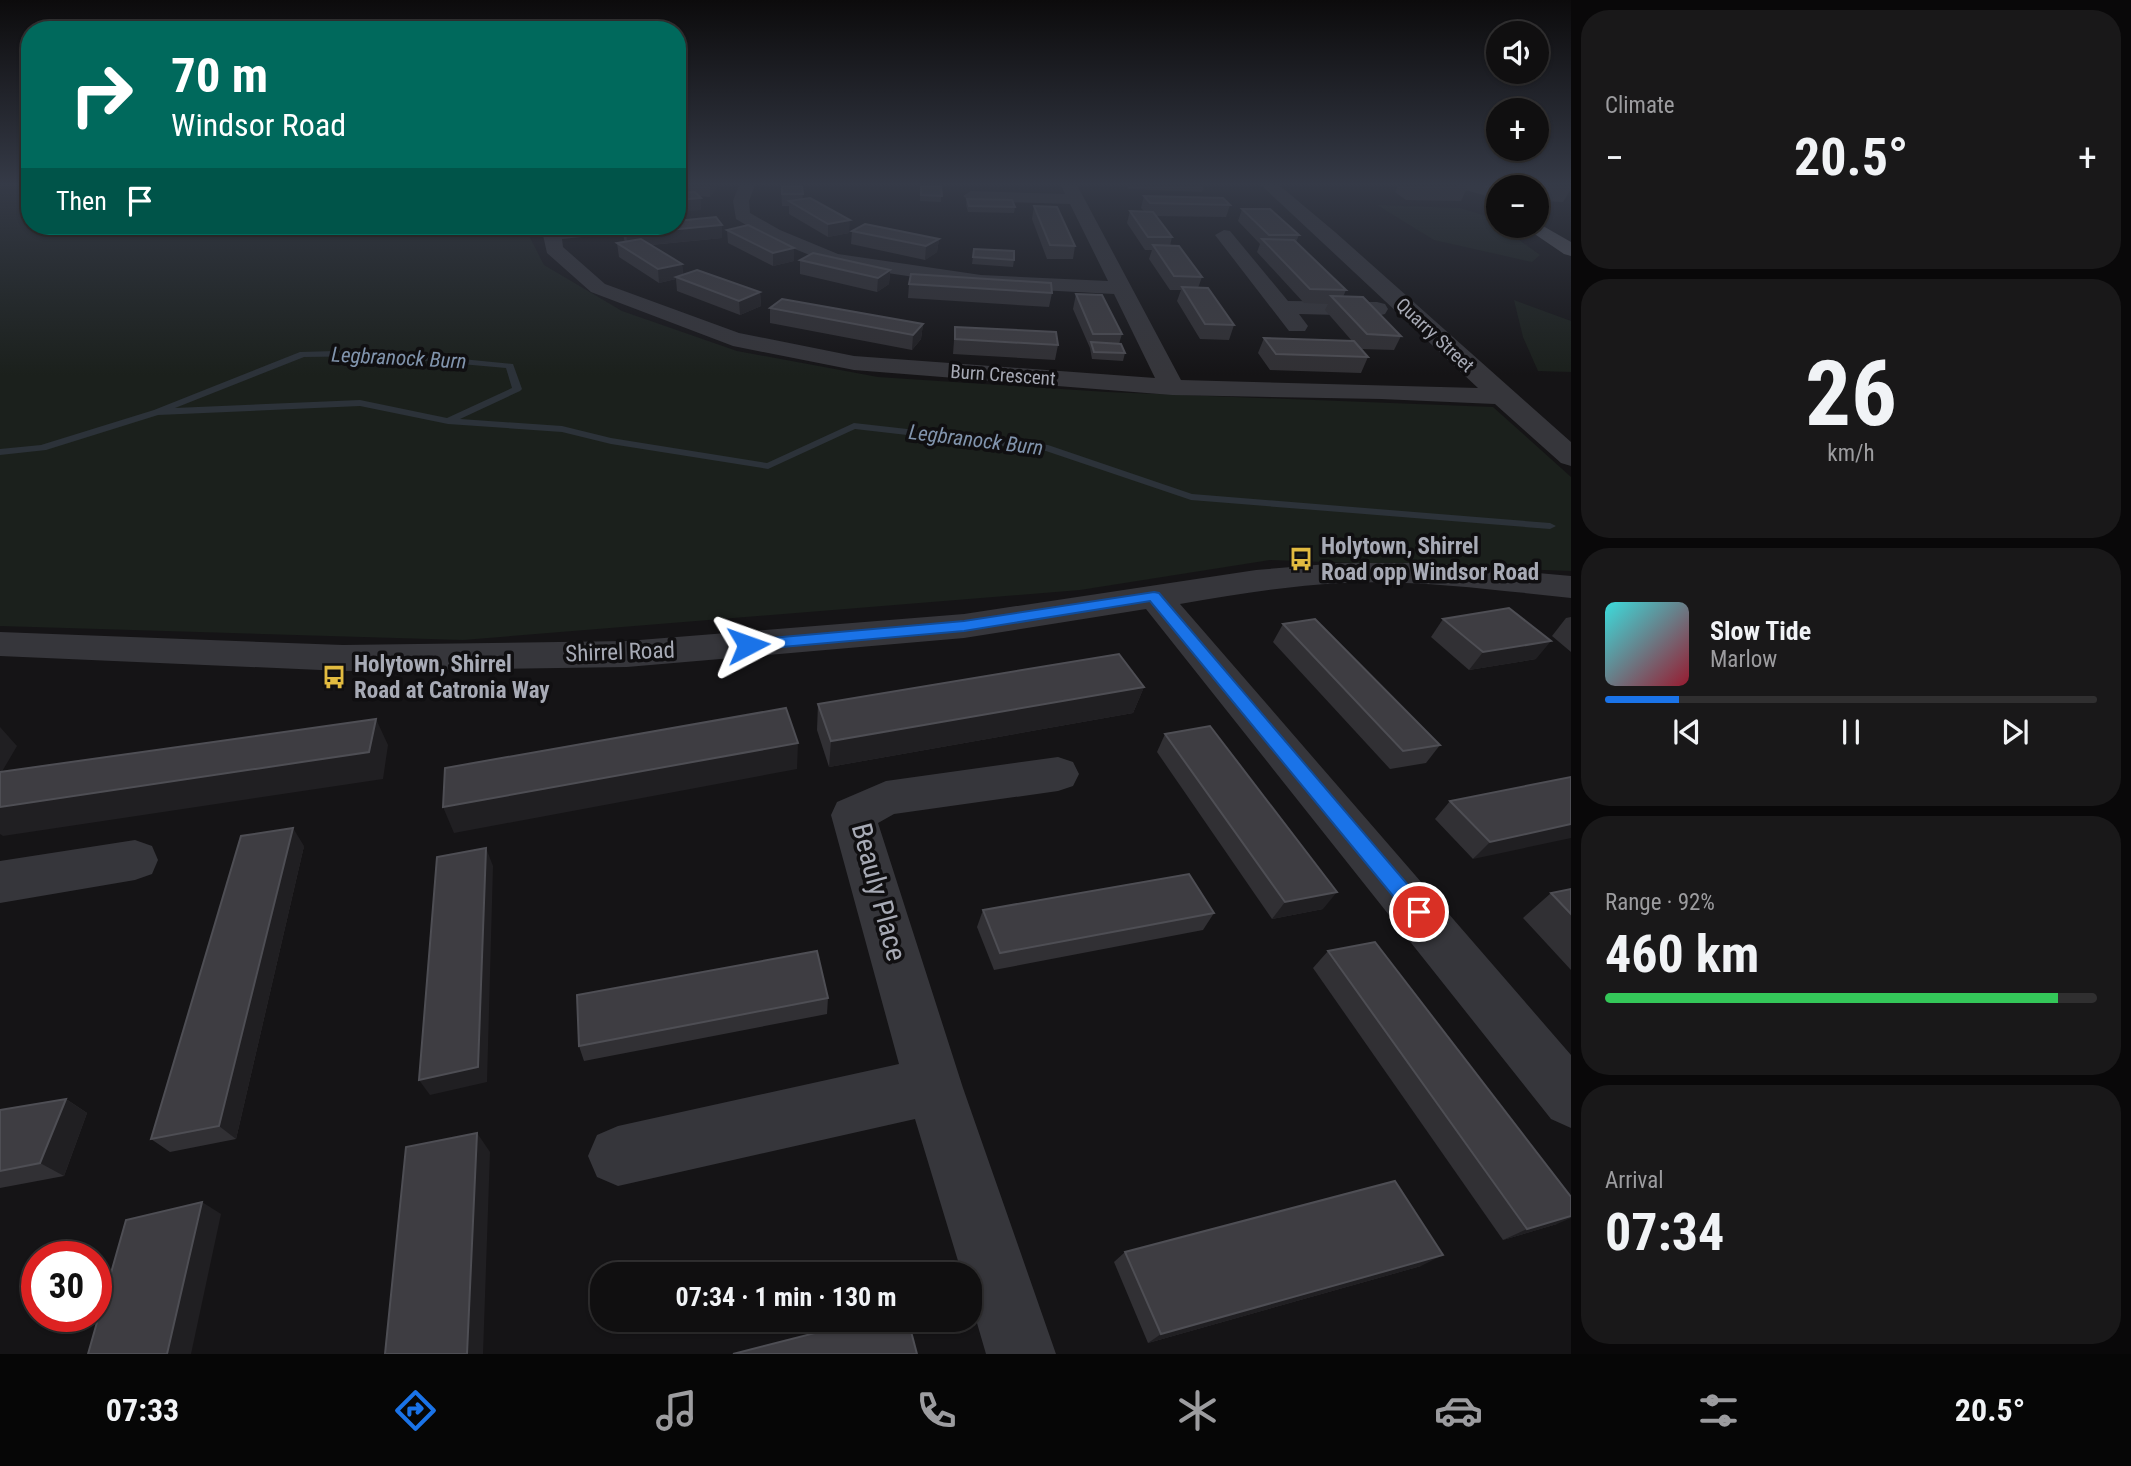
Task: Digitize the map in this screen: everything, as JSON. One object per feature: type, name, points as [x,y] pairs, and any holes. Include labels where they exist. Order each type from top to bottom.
[{"type":"street","name":"Burn Crescent","points":[[554,248],[598,288],[733,339],[854,363],[1172,387],[1381,391],[1502,397]]},
{"type":"street","points":[[808,248],[834,259],[981,281],[1120,288]]},
{"type":"street","points":[[1100,248],[1172,387]]},
{"type":"street","points":[[1234,248],[1301,331]]},
{"type":"street","points":[[1251,248],[1257,250]]},
{"type":"street","name":"Quarry Street","points":[[1341,248],[1571,457]]},
{"type":"street","points":[[1321,252],[1347,253]]},
{"type":"street","points":[[1281,307],[1408,310]]},
{"type":"street","name":"Shirrel Road","points":[[0,644],[343,658],[627,654],[964,626],[1256,581],[1340,573],[1429,573],[1571,587]]},
{"type":"street","points":[[1154,596],[1571,1099]]},
{"type":"street","name":"Beauly Place","points":[[1021,1354],[934,1088],[853,815],[886,798],[1058,774]]},
{"type":"street","points":[[0,882],[135,860]]},
{"type":"street","points":[[618,1156],[900,1093],[934,1088]]},
{"type":"shaded area","points":[[0,248],[535,248],[544,265],[622,311],[737,351],[878,377],[1107,392],[1493,407],[1571,477],[1571,571],[1270,560],[1080,590],[463,640],[0,626]]},
{"type":"shaded area","points":[[1470,248],[1531,248],[1540,255],[1532,262]]},
{"type":"shaded area","points":[[1514,300],[1571,321],[1571,372],[1538,371],[1523,337]]},
{"type":"building","points":[[625,248],[656,248],[682,264],[658,269]]},
{"type":"building","points":[[763,248],[793,248],[773,253]]},
{"type":"building","points":[[1155,248],[1181,248],[1202,277],[1174,276]]},
{"type":"building","points":[[1271,248],[1303,248],[1346,290],[1310,289]]},
{"type":"building","points":[[974,249],[1014,251],[1014,260],[973,257]]},
{"type":"building","points":[[813,253],[890,270],[878,278],[800,260]]},
{"type":"building","points":[[697,270],[760,292],[739,301],[676,277]]},
{"type":"building","points":[[911,274],[1051,283],[1052,293],[909,284]]},
{"type":"building","points":[[1182,287],[1208,288],[1234,325],[1205,324]]},
{"type":"building","points":[[1076,294],[1102,295],[1122,334],[1093,334]]},
{"type":"building","points":[[1331,296],[1363,297],[1401,336],[1367,334]]},
{"type":"building","points":[[782,299],[923,324],[913,335],[770,308]]},
{"type":"building","points":[[955,327],[1056,332],[1058,345],[955,339]]},
{"type":"building","points":[[1264,338],[1354,341],[1368,357],[1276,354]]},
{"type":"building","points":[[1091,342],[1121,344],[1125,353],[1094,352]]},
{"type":"building","points":[[1509,608],[1551,641],[1483,652],[1443,619]]},
{"type":"building","points":[[1315,619],[1440,745],[1403,751],[1283,624]]},
{"type":"building","points":[[1119,654],[1144,687],[831,741],[818,704]]},
{"type":"building","points":[[786,708],[798,743],[443,807],[445,768]]},
{"type":"building","points":[[376,719],[369,752],[0,807],[0,772]]},
{"type":"building","points":[[1210,726],[1337,892],[1285,902],[1165,734]]},
{"type":"building","points":[[1571,777],[1571,824],[1490,842],[1450,801]]},
{"type":"building","points":[[293,828],[219,1126],[151,1139],[241,836]]},
{"type":"building","points":[[486,848],[478,1067],[419,1080],[437,857]]},
{"type":"building","points":[[1189,874],[1214,913],[1000,953],[983,910]]},
{"type":"building","points":[[1571,889],[1571,914],[1551,893]]},
{"type":"building","points":[[1375,942],[1571,1197],[1571,1216],[1527,1229],[1328,951]]},
{"type":"building","points":[[817,951],[828,998],[579,1046],[577,995]]},
{"type":"building","points":[[66,1099],[40,1163],[0,1171],[0,1110]]},
{"type":"building","points":[[477,1133],[467,1354],[385,1354],[406,1147]]},
{"type":"building","points":[[1395,1181],[1443,1255],[1161,1334],[1125,1252]]},
{"type":"building","points":[[202,1202],[167,1354],[88,1354],[94,1332],[112,1332],[112,1269],[126,1220]]},
{"type":"building","points":[[819,1332],[911,1332],[917,1354],[733,1354]]},
{"type":"waterway","name":"Legbranock Burn","points":[[157,412],[303,354],[371,353],[510,366],[517,389],[448,421]]},
{"type":"waterway","name":"Legbranock Burn","points":[[157,412],[360,403],[448,421]]},
{"type":"waterway","name":"Legbranock Burn","points":[[0,452],[42,448],[157,412]]},
{"type":"waterway","name":"Legbranock Burn","points":[[448,421],[562,429],[611,441],[768,466],[854,426],[1048,448],[1191,497],[1550,526]]},
{"type":"place","name":"Holytown, Shirrel Road opp Windsor Road","points":[[1301,559]]},
{"type":"place","name":"Holytown, Shirrel Road at Catronia Way","points":[[334,677]]},
{"type":"route","points":[[748,645],[964,626],[1154,596],[1419,912]]}]
